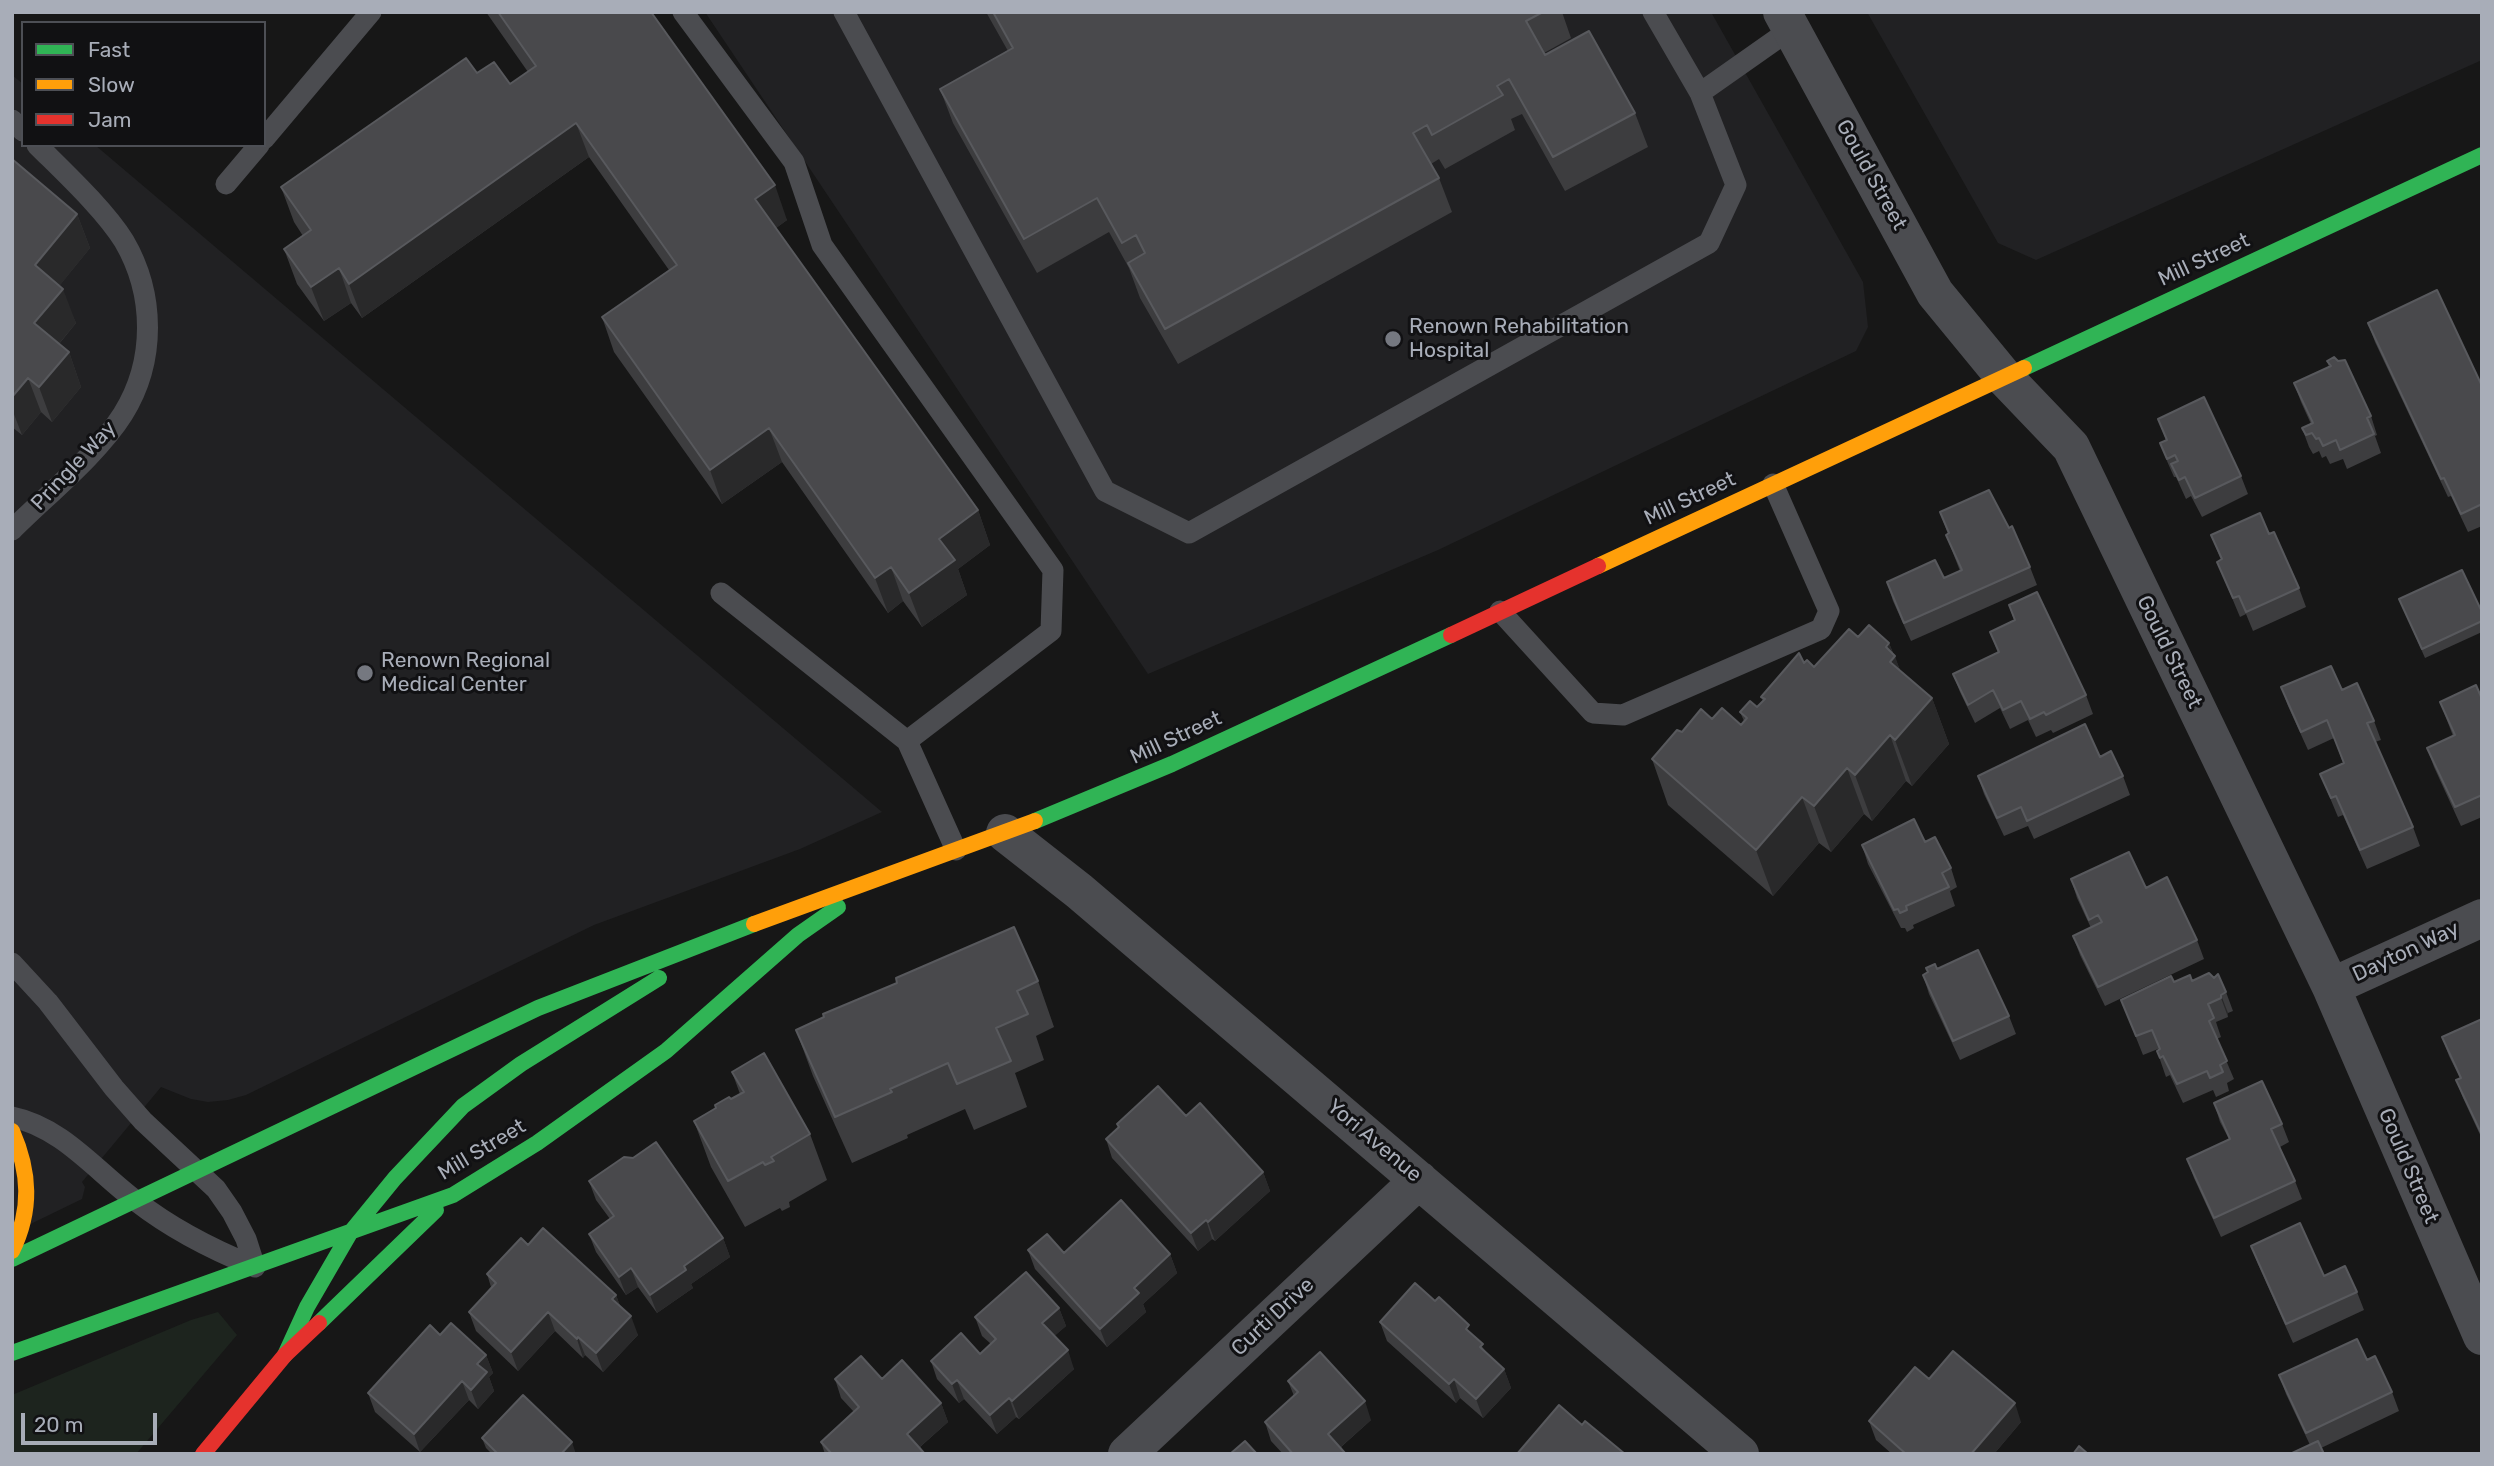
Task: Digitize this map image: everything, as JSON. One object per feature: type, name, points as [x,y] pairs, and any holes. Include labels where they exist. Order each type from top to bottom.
[{"type":"main road","name":"Mill Street","points":[[12,1259],[538,1008],[605,979],[1005,832],[1139,778],[2482,155]]},
{"type":"main road","name":"Mill Street","points":[[12,1353],[453,1195],[537,1143],[666,1051],[798,935],[846,901],[910,867]]},
{"type":"main road","points":[[285,1355],[307,1307],[350,1233],[395,1178],[463,1106],[576,1028],[739,930]]},
{"type":"main road","points":[[12,1131],[22,1150],[27,1170],[28,1192],[26,1217],[12,1251]]},
{"type":"main road","points":[[203,1454],[285,1355],[453,1195]]},
{"type":"street","name":"Gould Street","points":[[1787,21],[1935,293],[2004,377],[2071,447],[2331,986],[2482,1336]]},
{"type":"street","name":"Yori Avenue","points":[[1005,832],[1079,891],[1740,1454]]},
{"type":"street","name":"Dayton Way","points":[[2331,986],[2482,918]]},
{"type":"street","name":"Curti Drive","points":[[1128,1454],[1419,1180]]},
{"type":"lane","points":[[266,137],[371,12]]},
{"type":"lane","points":[[683,12],[794,162],[822,246],[1052,570],[1051,631],[907,741]]},
{"type":"lane","points":[[844,12],[1105,491],[1189,533],[1709,243],[1736,185],[1700,93],[1653,12]]},
{"type":"lane","points":[[1700,93],[1787,21]]},
{"type":"lane","name":"Pringle Way","points":[[12,530],[102,441],[123,414],[138,384],[147,351],[148,317],[144,290],[136,264],[123,239],[106,217],[39,147]]},
{"type":"lane","points":[[226,184],[257,147]]},
{"type":"lane","points":[[1500,611],[1593,713],[1623,715],[1821,629],[1829,611],[1773,484]]},
{"type":"lane","points":[[722,593],[907,741],[957,850]]},
{"type":"lane","points":[[12,963],[48,1002],[114,1088],[144,1121],[216,1189],[246,1239],[255,1267]]},
{"type":"lane","points":[[12,1117],[36,1124],[53,1134],[134,1200],[190,1238],[255,1267]]},
{"type":"shaded area","name":"Renown Rehabilitation Hospital","points":[[705,12],[1711,12],[1863,282],[1868,327],[1856,351],[1438,550],[1148,674]]},
{"type":"shaded area","points":[[1867,12],[2482,12],[2482,60],[2036,260],[1998,243]]},
{"type":"shaded area","name":"Renown Regional Medical Center","points":[[12,75],[21,82],[21,147],[97,147],[882,812],[800,849],[594,925],[246,1095],[208,1102],[191,1099],[161,1087],[82,1182],[85,1187],[82,1199],[12,1233]]},
{"type":"shaded area","points":[[218,1312],[237,1335],[136,1454],[12,1454],[12,1395],[191,1320]]},
{"type":"building","points":[[498,12],[651,12],[775,185],[755,199],[978,510],[939,539],[955,560],[909,593],[891,567],[875,578],[769,428],[710,470],[602,317],[677,265],[576,123],[349,284],[339,268],[311,287],[284,249],[311,230],[281,187],[466,58],[477,73],[494,62],[510,84],[536,66]]},
{"type":"building","points":[[993,12],[1543,12],[1526,21],[1545,55],[1589,31],[1635,113],[1553,157],[1509,79],[1497,86],[1503,95],[1432,135],[1427,125],[1413,133],[1439,178],[1165,329],[1128,263],[1145,253],[1136,235],[1122,243],[1097,198],[1024,239],[940,89],[1013,48]]},
{"type":"building","points":[[12,159],[77,214],[35,265],[63,289],[34,323],[69,352],[39,387],[28,378],[12,397]]},
{"type":"building","points":[[2437,290],[2482,386],[2482,504],[2461,514],[2444,478],[2441,479],[2368,323]]},
{"type":"building","points":[[2334,357],[2338,361],[2345,360],[2371,416],[2367,418],[2374,434],[2340,450],[2336,440],[2323,446],[2319,438],[2316,439],[2312,433],[2306,435],[2302,428],[2313,423],[2294,383],[2331,366],[2327,361]]},
{"type":"building","points":[[2204,397],[2241,476],[2195,498],[2185,477],[2179,480],[2171,464],[2178,461],[2175,455],[2167,459],[2160,443],[2167,440],[2158,419]]},
{"type":"building","points":[[1989,490],[2009,528],[2012,526],[2030,567],[1904,623],[1887,582],[1935,560],[1944,578],[1962,570],[1946,535],[1949,533],[1940,512]]},
{"type":"building","points":[[2260,513],[2269,534],[2274,532],[2299,588],[2246,612],[2239,596],[2233,598],[2217,562],[2222,559],[2211,535]]},
{"type":"building","points":[[2462,570],[2482,612],[2482,621],[2422,649],[2399,599]]},
{"type":"building","points":[[2037,592],[2086,695],[2046,715],[2044,712],[2030,719],[2021,701],[2003,710],[1993,690],[1968,705],[1953,674],[1999,652],[1990,632],[2015,620],[2009,605]]},
{"type":"building","points":[[1869,625],[1889,643],[1886,647],[1895,656],[1890,662],[1932,698],[1895,740],[1890,735],[1855,775],[1847,768],[1814,806],[1802,797],[1756,850],[1652,759],[1677,730],[1682,732],[1701,709],[1712,719],[1722,708],[1741,725],[1747,718],[1740,712],[1750,701],[1757,707],[1765,699],[1761,697],[1799,653],[1804,663],[1807,660],[1814,667],[1849,629],[1858,637]]},
{"type":"building","points":[[2331,666],[2342,690],[2357,683],[2374,721],[2367,723],[2413,827],[2360,850],[2336,796],[2331,798],[2320,774],[2344,763],[2327,720],[2301,732],[2281,687]]},
{"type":"building","points":[[2476,685],[2482,699],[2482,795],[2455,807],[2427,748],[2455,735],[2440,702]]},
{"type":"building","points":[[2085,724],[2100,757],[2111,751],[2123,776],[2027,821],[2021,807],[1997,818],[1978,776]]},
{"type":"building","points":[[1914,819],[1925,842],[1935,837],[1951,868],[1942,873],[1949,887],[1906,906],[1907,910],[1900,913],[1898,909],[1894,910],[1862,845]]},
{"type":"building","points":[[2129,852],[2146,888],[2167,877],[2197,940],[2098,987],[2073,936],[2102,922],[2098,915],[2089,920],[2071,879]]},
{"type":"building","points":[[1014,927],[1038,981],[1017,991],[1028,1014],[996,1028],[1011,1061],[957,1084],[948,1063],[835,1117],[796,1030],[824,1017],[823,1014],[897,983],[896,978]]},
{"type":"building","points":[[1978,950],[2009,1016],[1953,1041],[1923,975],[1928,972],[1926,968],[1935,964],[1937,969]]},
{"type":"building","points":[[2209,973],[2214,978],[2218,974],[2226,992],[2221,998],[2208,1004],[2214,1018],[2209,1021],[2227,1061],[2220,1065],[2223,1072],[2210,1078],[2207,1071],[2177,1084],[2163,1056],[2160,1058],[2157,1051],[2160,1049],[2152,1030],[2136,1036],[2121,1000],[2171,976],[2174,982],[2190,975],[2192,981]]},
{"type":"building","points":[[2482,1019],[2482,1135],[2456,1080],[2461,1078],[2442,1037]]},
{"type":"building","points":[[764,1053],[810,1134],[771,1157],[774,1161],[765,1165],[763,1162],[728,1181],[694,1121],[716,1108],[715,1105],[744,1092],[732,1072]]},
{"type":"building","points":[[2262,1081],[2282,1124],[2271,1129],[2295,1181],[2214,1218],[2187,1159],[2230,1139],[2214,1103]]},
{"type":"building","points":[[1158,1086],[1186,1116],[1200,1103],[1263,1172],[1208,1222],[1206,1220],[1191,1233],[1106,1139],[1119,1127],[1117,1124]]},
{"type":"building","points":[[656,1142],[723,1238],[684,1266],[686,1270],[650,1295],[631,1268],[619,1277],[589,1234],[614,1216],[589,1181],[624,1157],[633,1158]]},
{"type":"building","points":[[1121,1200],[1170,1254],[1134,1288],[1139,1293],[1100,1329],[1028,1250],[1047,1234],[1064,1253]]},
{"type":"building","points":[[2300,1223],[2324,1276],[2345,1266],[2357,1292],[2286,1324],[2251,1246]]},
{"type":"building","points":[[543,1228],[616,1295],[612,1299],[631,1316],[596,1353],[548,1312],[511,1352],[469,1312],[496,1283],[487,1274],[521,1238],[528,1245]]},
{"type":"building","points":[[1026,1272],[1059,1308],[1042,1323],[1068,1350],[1012,1401],[1009,1398],[990,1415],[957,1380],[952,1384],[931,1361],[961,1333],[980,1354],[996,1339],[975,1317]]},
{"type":"building","points":[[1415,1283],[1435,1301],[1439,1297],[1469,1325],[1466,1329],[1483,1344],[1480,1347],[1504,1369],[1476,1399],[1454,1379],[1449,1384],[1380,1322]]},
{"type":"building","points":[[451,1323],[486,1355],[477,1364],[487,1372],[471,1390],[462,1381],[414,1434],[368,1393],[430,1325],[440,1335]]},
{"type":"building","points":[[2357,1339],[2367,1360],[2375,1356],[2392,1392],[2306,1433],[2279,1375]]},
{"type":"building","points":[[1953,1351],[2015,1403],[1971,1454],[1906,1454],[1869,1421],[1915,1367],[1929,1379]]},
{"type":"building","points":[[1320,1352],[1365,1401],[1328,1434],[1344,1454],[1293,1454],[1265,1422],[1298,1392],[1288,1381]]},
{"type":"building","points":[[861,1356],[882,1379],[902,1360],[941,1403],[907,1434],[925,1454],[832,1454],[821,1442],[859,1407],[835,1379]]},
{"type":"building","points":[[523,1395],[572,1442],[561,1454],[498,1454],[482,1438]]},
{"type":"building","points":[[1559,1405],[1582,1425],[1585,1421],[1625,1454],[1517,1454]]},
{"type":"building","points":[[1245,1441],[1257,1454],[1230,1454]]},
{"type":"building","points":[[2318,1441],[2324,1454],[2290,1454]]},
{"type":"building","points":[[2079,1446],[2088,1454],[2073,1454]]},
{"type":"traffic: fast","points":[[2024,368],[2482,155]]},
{"type":"traffic: fast","points":[[1035,821],[1172,764],[1451,635]]},
{"type":"traffic: fast","points":[[12,1353],[453,1195],[537,1143],[666,1051],[798,935],[838,907]]},
{"type":"traffic: fast","points":[[12,1259],[538,1008],[754,924]]},
{"type":"traffic: fast","points":[[285,1355],[307,1307],[350,1233],[395,1178],[463,1106],[521,1064],[659,978]]},
{"type":"traffic: fast","points":[[319,1323],[436,1210]]},
{"type":"traffic: slow","points":[[1598,566],[2024,368]]},
{"type":"traffic: slow","points":[[754,924],[1035,821]]},
{"type":"traffic: slow","points":[[12,1131],[22,1161],[26,1191],[23,1221],[12,1251]]},
{"type":"traffic: jam","points":[[1451,635],[1598,566]]},
{"type":"traffic: jam","points":[[203,1454],[285,1355],[319,1323]]},
{"type":"place","name":"Renown Rehabilitation Hospital","points":[[1393,339]]},
{"type":"place","name":"Renown Regional Medical Center","points":[[365,673]]}]
